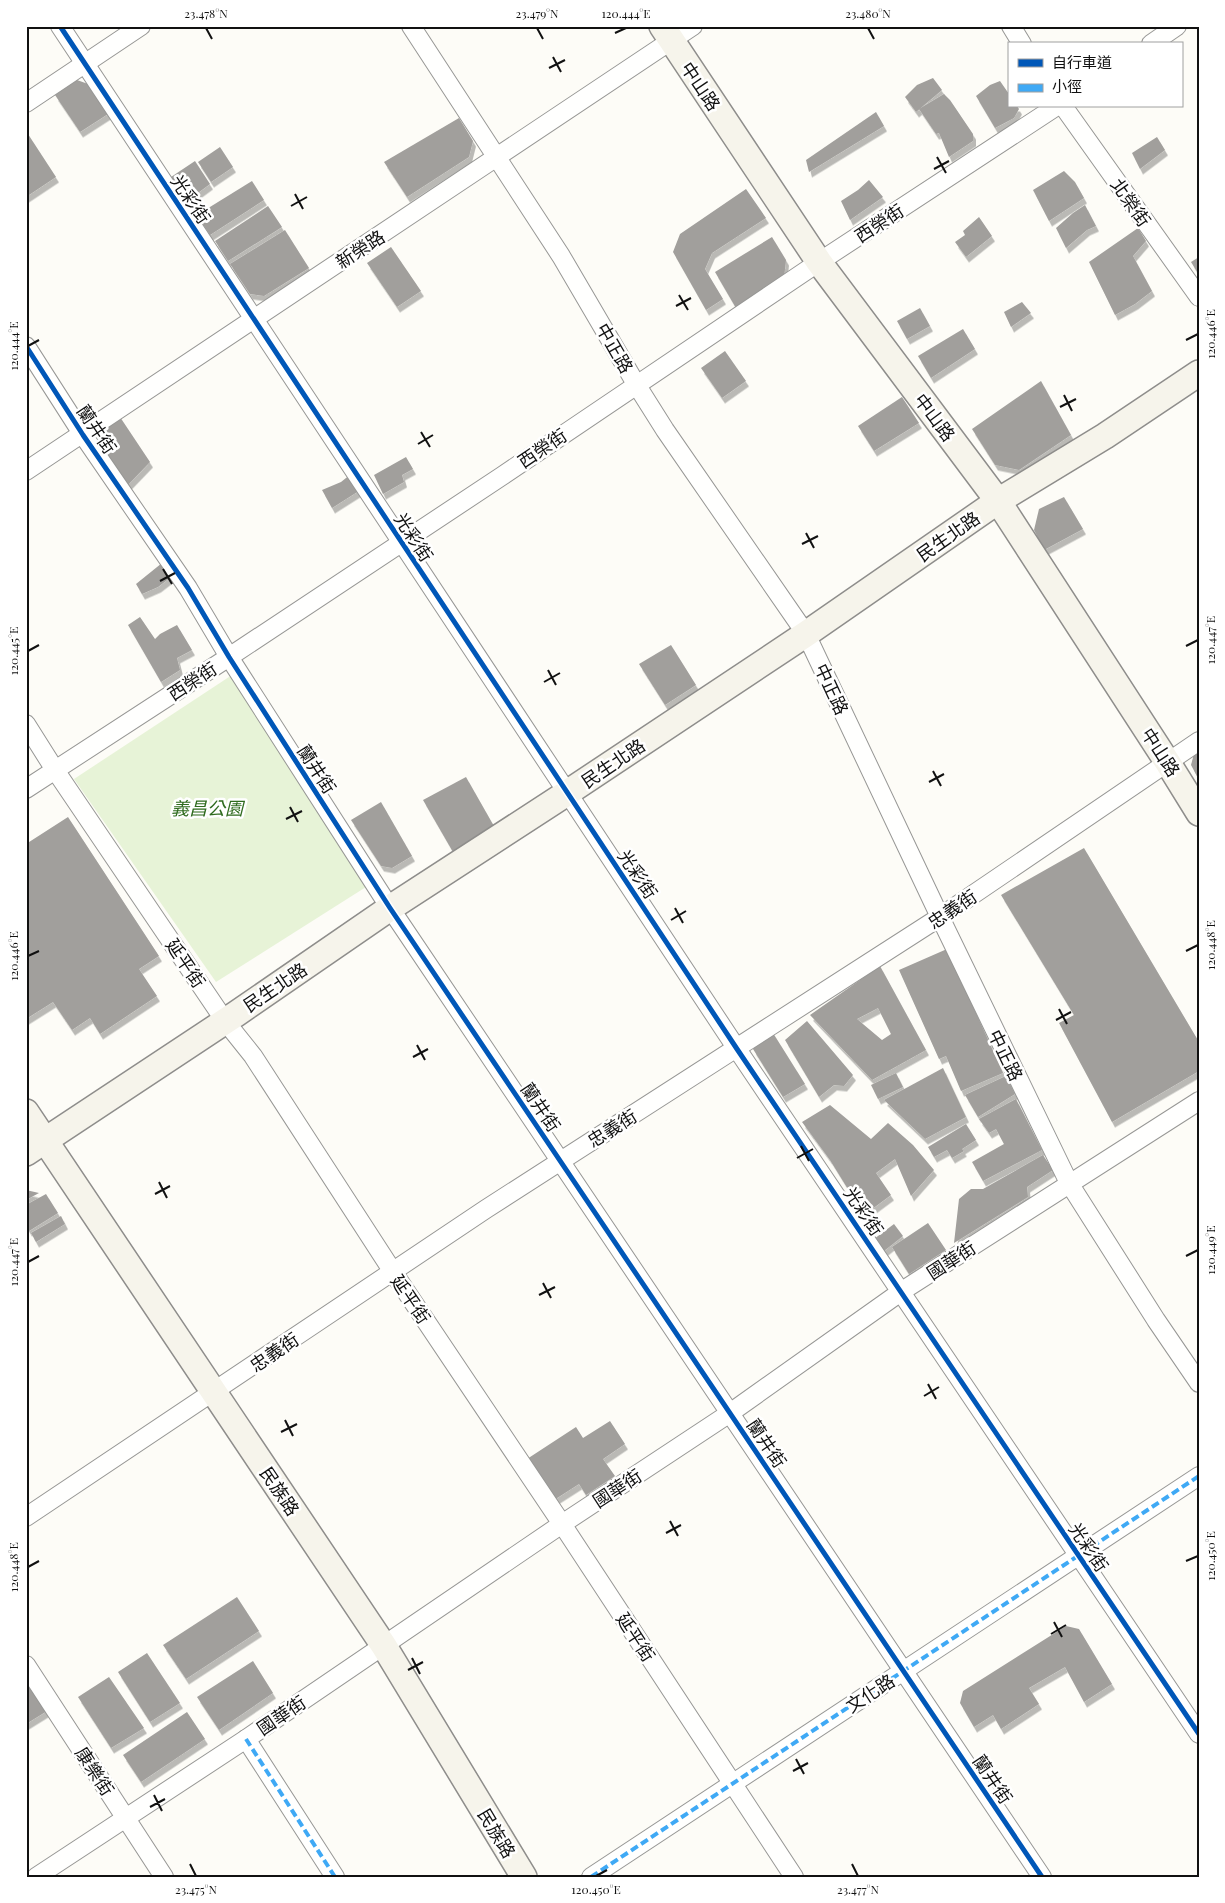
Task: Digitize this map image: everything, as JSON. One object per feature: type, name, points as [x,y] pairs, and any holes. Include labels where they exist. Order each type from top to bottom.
[{"type":"main road","name":"中山路","points":[[666,33],[819,262],[998,501],[1199,813]]},
{"type":"main road","name":"民生北路","points":[[36,1147],[390,908],[806,634],[998,501],[1105,436],[1199,373]]},
{"type":"main road","name":"民族路","points":[[26,1112],[36,1147],[214,1392],[384,1646],[524,1877]]},
{"type":"street","name":"光彩街","points":[[60,26],[567,793],[1199,1734]]},
{"type":"street","points":[[26,103],[141,26]]},
{"type":"street","name":"中正路","points":[[411,26],[561,256],[665,430],[806,634],[1069,1183],[1156,1320],[1199,1383]]},
{"type":"street","name":"新榮路","points":[[26,471],[497,158],[562,112],[666,33],[692,26]]},
{"type":"street","points":[[1011,26],[1021,42]]},
{"type":"street","points":[[1154,42],[1177,26]]},
{"type":"street","name":"西榮街","points":[[26,789],[229,657],[819,262],[1054,108]]},
{"type":"street","name":"北榮街","points":[[1064,108],[1199,297]]},
{"type":"street","name":"蘭井街","points":[[26,346],[83,434],[188,588],[229,657],[390,908],[1042,1877]]},
{"type":"street","name":"延平街","points":[[26,724],[55,770],[225,1021],[253,1056],[393,1272],[562,1524],[794,1877]]},
{"type":"street","name":"忠義街","points":[[26,1517],[486,1209],[940,917],[1199,741]]},
{"type":"street","name":"國華街","points":[[36,1877],[384,1646],[562,1524],[730,1414],[902,1292],[1069,1183],[1199,1102]]},
{"type":"street","name":"文化路","points":[[591,1877],[1199,1476]]},
{"type":"street","name":"康樂街","points":[[26,1666],[164,1877]]},
{"type":"street","points":[[246,1738],[334,1877]]},
{"type":"green space","name":"義昌公園","points":[[232,675],[366,887],[216,982],[74,779]]},
{"type":"building","points":[[933,78],[942,90],[916,112],[905,97],[917,85]]},
{"type":"building","points":[[77,80],[88,84],[108,114],[80,132],[55,95]]},
{"type":"building","points":[[1000,81],[1008,93],[1008,108],[1019,109],[1014,118],[995,128],[976,96],[990,85]]},
{"type":"building","points":[[944,94],[973,134],[973,141],[949,157],[939,133],[936,134],[919,109]]},
{"type":"building","points":[[876,112],[884,126],[809,172],[806,160]]},
{"type":"building","points":[[459,118],[473,141],[469,157],[407,197],[384,162]]},
{"type":"building","points":[[26,131],[56,177],[26,197]]},
{"type":"building","points":[[1157,137],[1165,150],[1140,169],[1132,153]]},
{"type":"building","points":[[220,147],[233,167],[211,182],[198,162]]},
{"type":"building","points":[[195,161],[210,184],[187,201],[171,177]]},
{"type":"building","points":[[1064,171],[1075,182],[1084,198],[1049,221],[1033,190]]},
{"type":"building","points":[[869,180],[883,197],[850,220],[841,201]]},
{"type":"building","points":[[252,181],[264,200],[210,235],[197,215]]},
{"type":"building","points":[[746,189],[766,218],[712,253],[705,269],[723,299],[706,310],[673,252],[680,234]]},
{"type":"building","points":[[1085,205],[1096,226],[1087,230],[1066,248],[1056,228]]},
{"type":"building","points":[[268,206],[282,227],[228,261],[215,241]]},
{"type":"building","points":[[979,217],[992,236],[966,257],[955,242],[965,235],[963,231]]},
{"type":"building","points":[[1138,228],[1146,241],[1133,256],[1152,291],[1135,304],[1115,315],[1089,262]]},
{"type":"building","points":[[285,230],[309,268],[264,296],[250,294],[230,264]]},
{"type":"building","points":[[772,237],[786,260],[784,278],[736,308],[715,272]]},
{"type":"building","points":[[391,247],[421,291],[397,307],[367,263]]},
{"type":"building","points":[[1199,257],[1199,275],[1191,262]]},
{"type":"building","points":[[1022,302],[1031,313],[1011,327],[1004,312]]},
{"type":"building","points":[[920,308],[930,326],[907,339],[897,321]]},
{"type":"building","points":[[963,329],[975,349],[931,378],[918,356]]},
{"type":"building","points":[[725,351],[746,381],[722,398],[701,368]]},
{"type":"building","points":[[1041,381],[1071,435],[1019,470],[995,465],[972,429]]},
{"type":"building","points":[[902,397],[919,423],[874,451],[858,426]]},
{"type":"building","points":[[120,417],[150,462],[125,488],[92,438]]},
{"type":"building","points":[[406,457],[413,469],[402,475],[404,482],[383,494],[374,475]]},
{"type":"building","points":[[351,474],[362,489],[332,508],[322,490],[341,482]]},
{"type":"building","points":[[1064,497],[1083,529],[1044,550],[1034,530],[1039,509]]},
{"type":"building","points":[[162,563],[171,577],[158,587],[142,594],[136,584]]},
{"type":"building","points":[[140,617],[155,639],[160,634],[177,625],[192,650],[177,658],[180,670],[161,682],[128,625]]},
{"type":"building","points":[[671,645],[696,685],[665,705],[639,664]]},
{"type":"building","points":[[1199,747],[1199,780],[1191,765],[1195,750]]},
{"type":"building","points":[[466,777],[495,828],[453,852],[423,800]]},
{"type":"building","points":[[381,802],[412,856],[392,868],[381,866],[351,820]]},
{"type":"building","points":[[68,817],[159,956],[139,969],[157,996],[100,1034],[90,1018],[72,1030],[53,1002],[26,1019],[26,844]]},
{"type":"building","points":[[1084,848],[1199,1042],[1199,1071],[1112,1122],[1059,1023],[1074,1015],[1001,895]]},
{"type":"building","points":[[947,949],[1003,1073],[961,1091],[946,1056],[939,1059],[899,970]]},
{"type":"building","points":[[880,966],[926,1050],[872,1080],[810,1015]],"holes":[[[878,1008],[891,1034],[882,1040],[857,1019]]]},
{"type":"building","points":[[807,1021],[853,1075],[844,1086],[834,1085],[819,1097],[785,1040]]},
{"type":"building","points":[[773,1033],[805,1084],[783,1097],[753,1049],[756,1043]]},
{"type":"building","points":[[943,1068],[966,1117],[925,1139],[884,1100]]},
{"type":"building","points":[[896,1073],[903,1087],[878,1099],[871,1085]]},
{"type":"building","points":[[1006,1076],[1015,1094],[978,1117],[965,1095]]},
{"type":"building","points":[[1016,1099],[1042,1150],[983,1181],[972,1162],[1004,1144],[996,1129],[989,1133],[979,1119]]},
{"type":"building","points":[[830,1105],[871,1139],[888,1123],[913,1145],[934,1170],[911,1196],[895,1159],[876,1173],[891,1195],[864,1215],[830,1160],[802,1122]]},
{"type":"building","points":[[966,1124],[976,1140],[962,1149],[964,1151],[952,1158],[947,1150],[934,1157],[928,1147]]},
{"type":"building","points":[[1043,1155],[1053,1170],[1027,1187],[1028,1197],[954,1243],[959,1199],[971,1189],[983,1189]]},
{"type":"building","points":[[26,1190],[39,1193],[26,1200]]},
{"type":"building","points":[[46,1194],[58,1213],[29,1231],[26,1226],[26,1205]]},
{"type":"building","points":[[61,1216],[65,1224],[36,1242],[31,1233]]},
{"type":"building","points":[[928,1223],[946,1250],[909,1274],[892,1247]]},
{"type":"building","points":[[894,1224],[903,1236],[884,1251],[874,1239]]},
{"type":"building","points":[[610,1421],[625,1444],[603,1459],[615,1476],[586,1495],[579,1484],[554,1500],[527,1459],[576,1427],[583,1438]]},
{"type":"building","points":[[237,1597],[259,1631],[186,1679],[163,1645]]},
{"type":"building","points":[[1066,1626],[1079,1629],[1112,1684],[1084,1702],[1065,1667],[1029,1688],[1039,1704],[1001,1729],[993,1715],[974,1727],[960,1703],[963,1691]]},
{"type":"building","points":[[147,1653],[180,1703],[150,1722],[118,1672]]},
{"type":"building","points":[[253,1661],[273,1693],[219,1730],[197,1697]]},
{"type":"building","points":[[109,1677],[144,1728],[111,1748],[78,1697]]},
{"type":"building","points":[[29,1684],[47,1711],[26,1724],[26,1686]]},
{"type":"building","points":[[187,1712],[205,1739],[141,1782],[123,1755]]},
{"type":"marked path","points":[[591,1877],[1199,1476]]},
{"type":"marked path","points":[[246,1739],[335,1877]]},
{"type":"cycle path","points":[[60,26],[737,1049],[1199,1734]]},
{"type":"cycle path","points":[[26,346],[83,435],[188,588],[229,657],[390,908],[1042,1877]]}]
